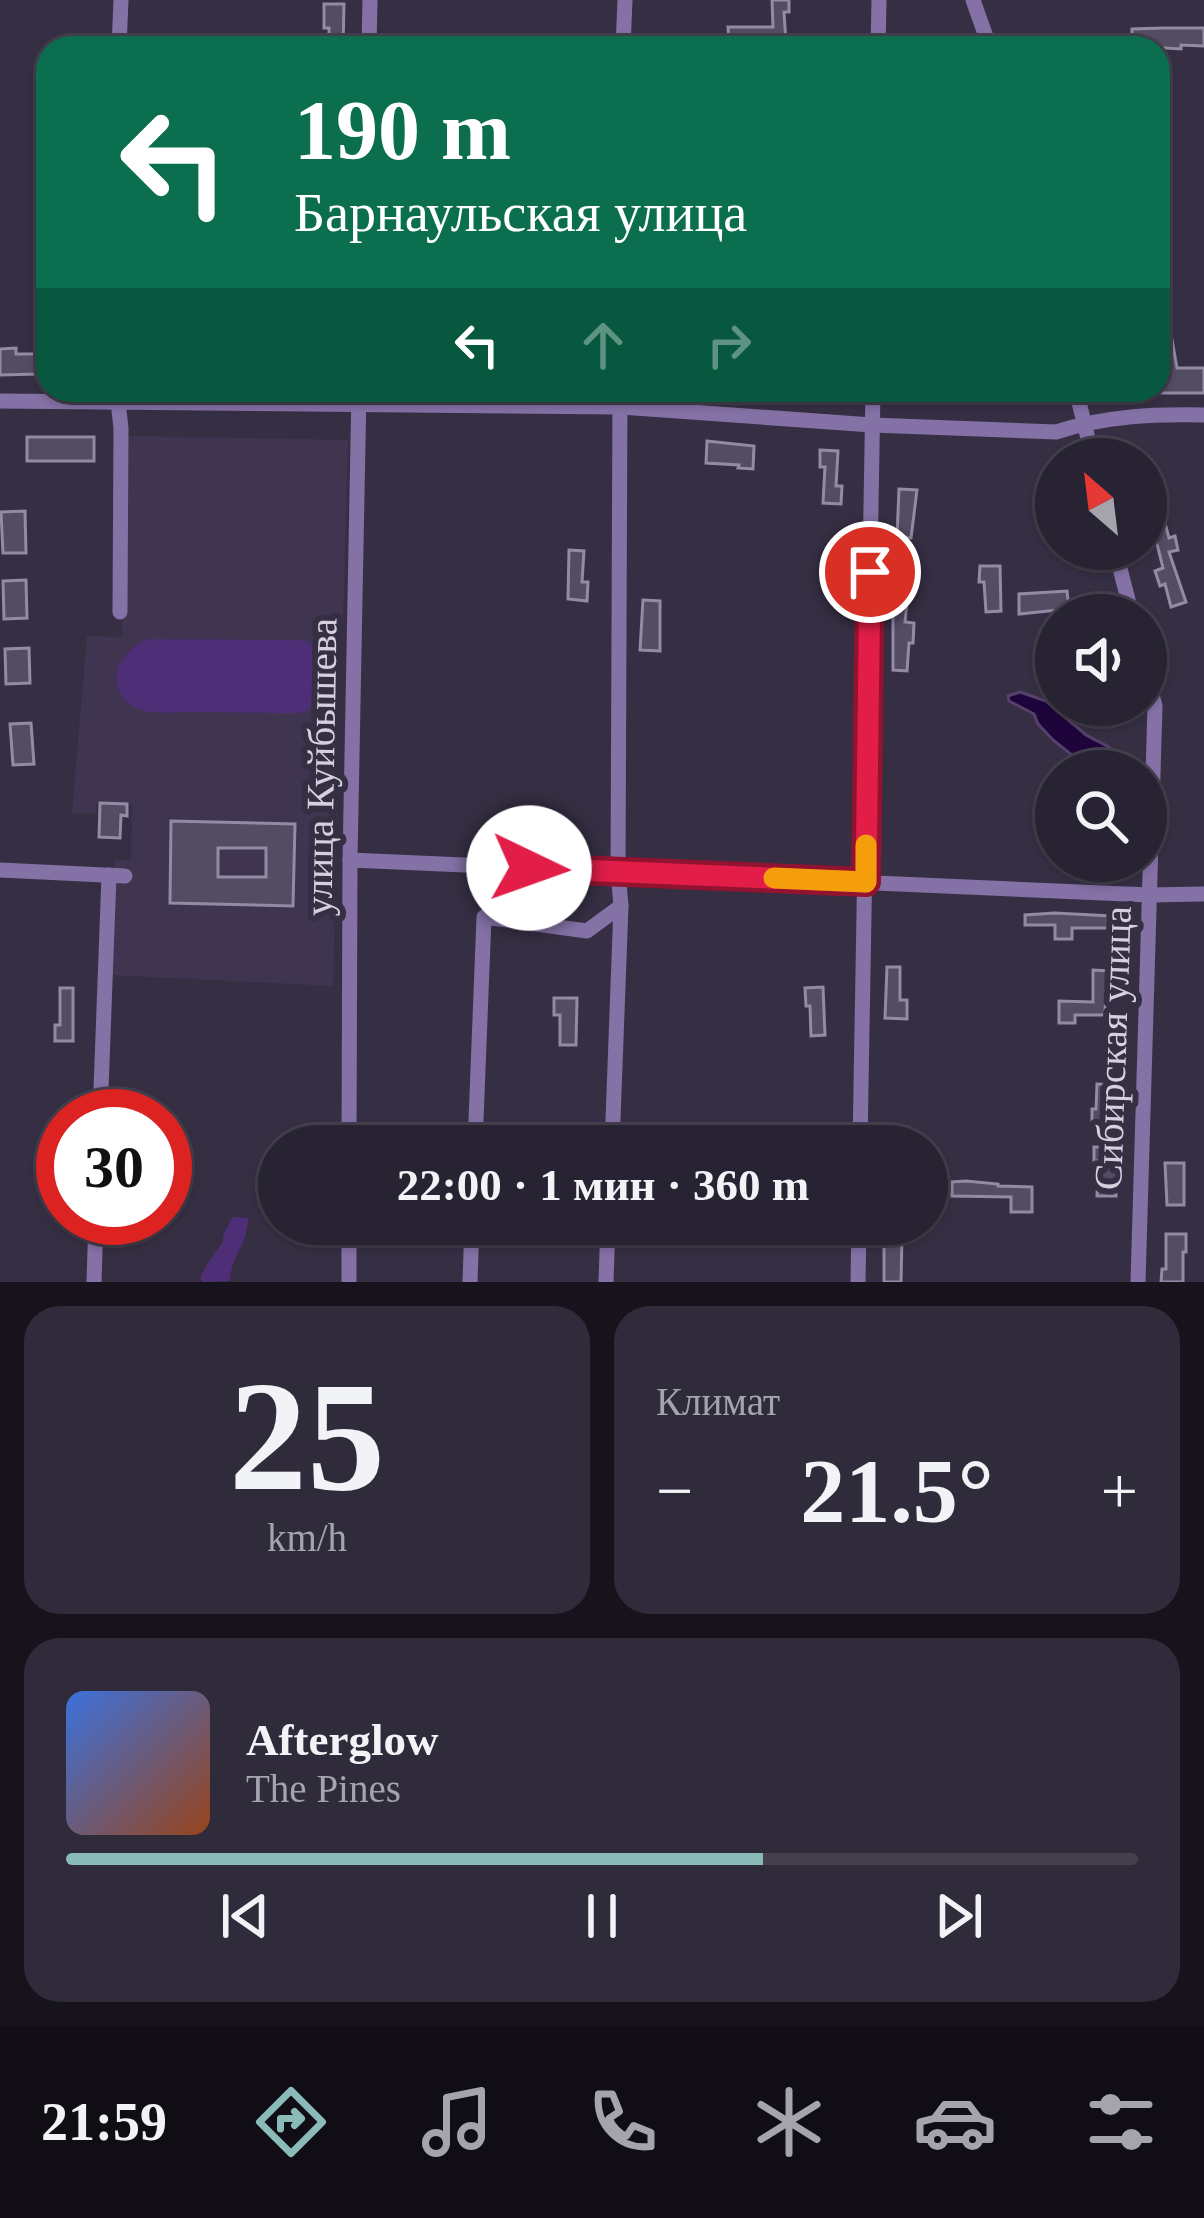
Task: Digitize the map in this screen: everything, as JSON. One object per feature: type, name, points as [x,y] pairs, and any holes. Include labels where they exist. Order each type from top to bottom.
[{"type":"street","points":[[120,36],[121,0]]},
{"type":"street","points":[[369,36],[370,0]]},
{"type":"street","points":[[624,36],[625,0]]},
{"type":"street","points":[[878,0],[878,36]]},
{"type":"street","points":[[973,0],[986,36]]},
{"type":"street","points":[[0,400],[36,399]]},
{"type":"street","points":[[117,402],[121,428],[120,611]]},
{"type":"street","name":"улица Куйбышева","points":[[349,1125],[359,402]]},
{"type":"street","points":[[612,1125],[621,906],[621,402]]},
{"type":"street","points":[[650,402],[872,425],[1056,432],[1136,414],[1204,415]]},
{"type":"street","points":[[860,1125],[873,402]]},
{"type":"street","points":[[1079,402],[1088,438]]},
{"type":"street","name":"Сибирская улица","points":[[1138,1282],[1153,726]]},
{"type":"street","points":[[350,860],[1204,894]]},
{"type":"street","points":[[0,870],[117,875],[102,1089]]},
{"type":"street","points":[[476,1125],[484,917],[587,931],[621,906]]},
{"type":"street","points":[[94,1282],[96,1245]]},
{"type":"street","points":[[349,1245],[349,1282]]},
{"type":"street","points":[[470,1282],[471,1245]]},
{"type":"street","points":[[606,1282],[607,1245]]},
{"type":"street","points":[[858,1282],[859,1245]]},
{"type":"shaded area","points":[[127,436],[348,440],[333,986],[111,975],[115,860],[131,860],[132,805],[97,803],[96,813],[72,813],[87,636],[122,637]]},
{"type":"shaded area","points":[[149,639],[302,640],[325,655],[332,677],[330,688],[314,707],[301,713],[144,711],[120,693],[117,672],[128,652]]},
{"type":"shaded area","points":[[1020,692],[1035,697],[1035,716],[1009,701],[1008,696]]},
{"type":"shaded area","points":[[1040,726],[1075,726],[1112,750],[1066,750]]},
{"type":"shaded area","points":[[233,1217],[248,1218],[230,1281],[203,1282],[200,1278]]},
{"type":"building","points":[[772,0],[789,0],[789,12],[784,12],[786,36],[729,36],[728,27],[773,27]]},
{"type":"building","points":[[324,4],[344,4],[343,36],[329,36],[329,28],[324,28]]},
{"type":"building","points":[[1204,28],[1204,46],[1170,48],[1170,36],[1132,36],[1132,29]]},
{"type":"building","points":[[1170,334],[1177,368],[1204,368],[1204,393],[1170,393]]},
{"type":"building","points":[[16,348],[16,354],[36,354],[36,374],[0,375],[0,349]]},
{"type":"building","points":[[27,437],[94,437],[94,461],[27,461]]},
{"type":"building","points":[[707,441],[754,446],[753,469],[706,463]]},
{"type":"building","points":[[820,450],[838,451],[836,486],[842,486],[841,504],[823,503],[825,467],[820,467]]},
{"type":"building","points":[[899,489],[917,490],[911,538],[897,537]]},
{"type":"building","points":[[25,511],[26,553],[3,553],[1,512]]},
{"type":"building","points":[[1167,531],[1169,538],[1175,536],[1178,550],[1169,552],[1186,602],[1171,607],[1165,584],[1160,586],[1155,571],[1167,570]]},
{"type":"building","points":[[569,550],[584,551],[582,582],[588,582],[587,601],[568,599]]},
{"type":"building","points":[[895,561],[911,562],[905,622],[914,623],[907,671],[893,670],[893,616],[888,616]]},
{"type":"building","points":[[980,566],[1000,566],[1001,611],[986,612]]},
{"type":"building","points":[[26,580],[27,618],[4,619],[3,581]]},
{"type":"building","points":[[1067,591],[1067,594],[1035,594],[1035,612],[1019,614],[1019,594]]},
{"type":"building","points":[[643,600],[660,601],[660,651],[640,650]]},
{"type":"building","points":[[29,648],[30,683],[6,684],[5,649]]},
{"type":"building","points":[[31,723],[34,764],[13,765],[10,724]]},
{"type":"building","points":[[100,803],[127,804],[127,816],[121,815],[120,838],[99,837]]},
{"type":"building","points":[[171,821],[295,824],[293,906],[170,903]],"holes":[[[218,848],[266,848],[266,877],[218,877]]]},
{"type":"building","points":[[1025,915],[1111,916],[1111,928],[1072,928],[1072,939],[1055,939],[1055,925],[1025,925]]},
{"type":"building","points":[[887,967],[900,967],[900,1000],[907,1000],[907,1019],[885,1018]]},
{"type":"building","points":[[1093,970],[1110,971],[1105,1015],[1075,1015],[1075,1023],[1059,1023],[1059,1001],[1093,1002]]},
{"type":"building","points":[[823,987],[825,1035],[811,1036],[805,988]]},
{"type":"building","points":[[60,988],[73,988],[73,1041],[55,1041]]},
{"type":"building","points":[[554,998],[577,998],[576,1045],[560,1045],[560,1015],[554,1015]]},
{"type":"building","points":[[1097,1084],[1113,1085],[1115,1127],[1092,1127]]},
{"type":"building","points":[[1094,1147],[1115,1147],[1116,1196],[1097,1196]]},
{"type":"building","points":[[1165,1163],[1184,1163],[1184,1205],[1167,1205]]},
{"type":"building","points":[[952,1182],[1032,1187],[1032,1212],[1011,1212],[1011,1197],[952,1196]]},
{"type":"building","points":[[1166,1234],[1186,1234],[1183,1282],[1161,1282],[1162,1269],[1166,1269]]},
{"type":"building","points":[[884,1245],[902,1245],[901,1282],[884,1282]]},
{"type":"slow traffic","points":[[774,878],[866,882],[866,845]]},
{"type":"route","points":[[529,868],[866,882],[870,572]]}]
